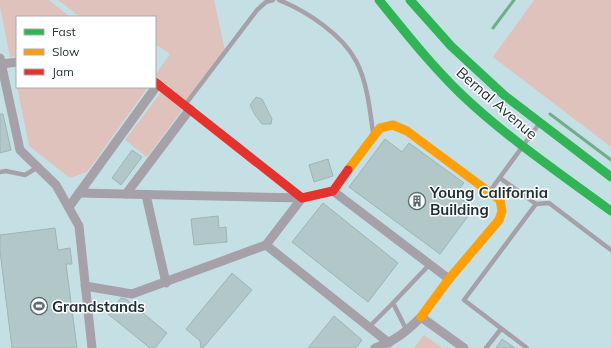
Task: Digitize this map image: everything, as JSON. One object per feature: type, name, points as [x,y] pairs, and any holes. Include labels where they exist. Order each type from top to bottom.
[{"type":"main road","name":"Bernal Avenue","points":[[379,0],[433,66],[473,105],[524,146],[611,211]]},
{"type":"main road","name":"Bernal Avenue","points":[[410,0],[451,46],[504,95],[611,177]]},
{"type":"main road","points":[[157,83],[302,198],[333,191],[380,128],[393,126],[408,131],[500,200],[502,211],[500,220],[449,279],[421,317]]},
{"type":"street","points":[[16,62],[1,61],[20,150],[56,185],[79,226],[92,348]]},
{"type":"street","points":[[69,207],[153,88]]},
{"type":"street","points":[[126,194],[187,108]]},
{"type":"street","points":[[333,191],[449,279]]},
{"type":"street","points":[[79,193],[302,198]]},
{"type":"street","points":[[146,195],[166,282]]},
{"type":"street","points":[[85,286],[132,294],[266,245],[302,198]]},
{"type":"street","points":[[266,245],[389,343]]},
{"type":"street","points":[[375,348],[389,343],[407,331],[421,317],[464,348]]},
{"type":"lane","points":[[187,108],[257,10],[266,2],[273,0]]},
{"type":"lane","points":[[279,0],[297,7],[324,26],[343,44],[356,61],[368,99],[374,136]]},
{"type":"lane","points":[[489,192],[540,123]]},
{"type":"lane","points":[[0,172],[6,171],[25,175],[38,167]]},
{"type":"lane","points":[[500,178],[536,204],[549,203],[611,250]]},
{"type":"lane","points":[[527,348],[464,300],[536,204]]},
{"type":"lane","points":[[369,327],[430,264]]},
{"type":"lane","points":[[393,303],[407,331]]},
{"type":"lane","points":[[486,348],[501,329]]},
{"type":"shaded area","points":[[0,0],[49,0],[69,16],[16,16],[16,56],[10,57],[0,7]]},
{"type":"shaded area","points":[[58,0],[214,0],[225,50],[186,101],[156,76],[156,74],[170,54],[156,45],[156,16],[79,16]]},
{"type":"shaded area","points":[[534,0],[611,0],[611,147],[493,57]]},
{"type":"shaded area","points":[[17,88],[147,88],[87,172],[70,178],[29,146]]},
{"type":"shaded area","points":[[161,92],[183,109],[147,157],[125,140]]},
{"type":"shaded area","points":[[424,335],[442,348],[414,348]]},
{"type":"building","points":[[256,97],[262,99],[272,119],[271,124],[262,124],[255,115],[250,105]]},
{"type":"building","points":[[0,114],[3,114],[11,150],[0,153]]},
{"type":"building","name":"Young California Building","points":[[385,139],[402,152],[409,143],[464,183],[455,194],[474,208],[440,254],[349,187]]},
{"type":"building","points":[[132,150],[142,157],[121,185],[112,178]]},
{"type":"building","points":[[328,159],[333,176],[314,182],[309,165]]},
{"type":"building","points":[[323,203],[398,263],[368,302],[292,242]]},
{"type":"building","points":[[218,216],[219,228],[226,227],[227,242],[194,245],[191,219]]},
{"type":"building","name":"Grandstands","points":[[55,228],[58,250],[70,248],[72,264],[66,264],[77,348],[12,348],[0,251],[0,235]]},
{"type":"building","points":[[232,273],[252,290],[203,348],[201,348],[200,341],[186,329]]},
{"type":"building","points":[[121,298],[126,299],[167,333],[155,348],[150,348],[108,314]]},
{"type":"building","points":[[334,316],[362,340],[356,348],[308,348]]},
{"type":"building","points":[[502,339],[515,348],[496,348]]},
{"type":"waterway","points":[[493,28],[514,0]]},
{"type":"waterway","points":[[550,114],[611,160]]},
{"type":"traffic: fast","points":[[379,0],[439,72],[478,110],[534,155],[611,211]]},
{"type":"traffic: fast","points":[[410,0],[451,46],[504,95],[611,177]]},
{"type":"traffic: slow","points":[[348,170],[380,128],[393,125],[407,131],[500,200],[502,211],[499,220],[449,279],[421,317]]},
{"type":"traffic: jam","points":[[156,83],[302,198],[333,191],[348,170]]},
{"type":"place","name":"Young California Building","points":[[417,201]]},
{"type":"place","name":"Grandstands","points":[[39,306]]}]
